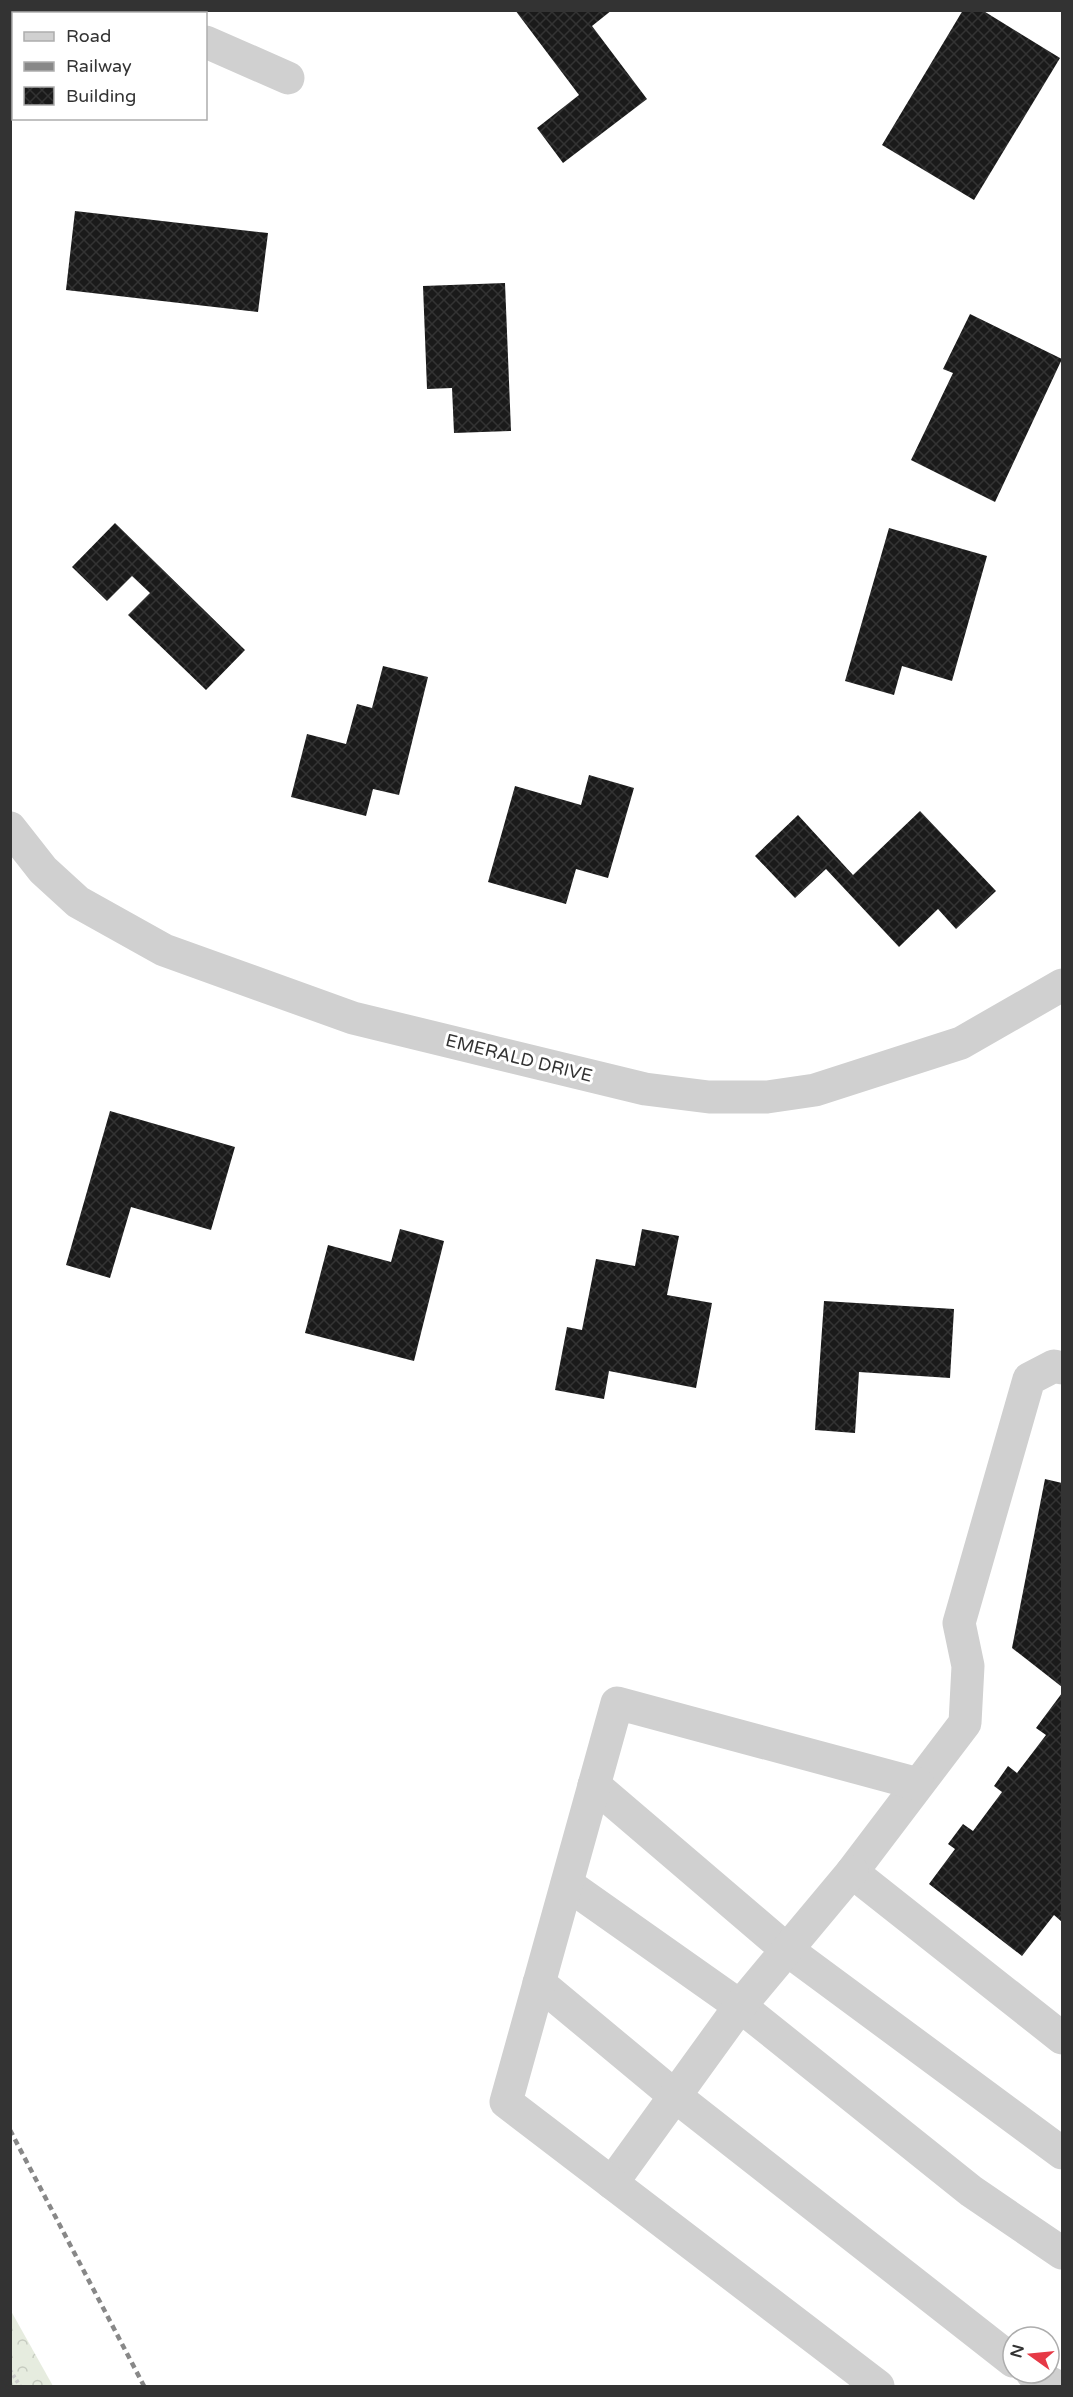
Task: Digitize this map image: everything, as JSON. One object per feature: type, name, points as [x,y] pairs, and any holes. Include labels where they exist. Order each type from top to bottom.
[{"type":"street","points":[[207,42],[288,78]]},
{"type":"street","name":"EMERALD DRIVE","points":[[10,828],[43,870],[78,902],[164,950],[353,1018],[645,1089],[710,1096],[767,1097],[815,1090],[961,1043],[1062,985]]},
{"type":"street","points":[[612,2183],[740,2006],[852,1872],[965,1723],[968,1666],[959,1623],[1029,1379],[1054,1366],[1062,1368]]},
{"type":"street","points":[[878,2386],[506,2103],[617,1703],[918,1785]]},
{"type":"street","points":[[594,1785],[786,1949],[1062,2153]]},
{"type":"street","points":[[852,1872],[1062,2038]]},
{"type":"street","points":[[567,1884],[740,2006],[971,2191],[1062,2253]]},
{"type":"street","points":[[539,1983],[675,2096],[1001,2352]]},
{"type":"path","points":[[10,2370],[20,2386]]},
{"type":"green space","points":[[11,2311],[53,2386],[11,2386]]},
{"type":"building","points":[[515,10],[612,10],[592,26],[647,99],[563,163],[537,128],[579,95]]},
{"type":"building","points":[[963,10],[982,10],[1060,58],[974,200],[882,145]]},
{"type":"building","points":[[75,211],[268,233],[258,312],[66,290]]},
{"type":"building","points":[[505,283],[511,431],[454,433],[452,388],[427,389],[423,286]]},
{"type":"building","points":[[970,314],[1062,359],[995,502],[911,460],[953,373],[943,369]]},
{"type":"building","points":[[115,523],[245,650],[206,690],[128,615],[150,593],[132,576],[107,601],[72,567]]},
{"type":"building","points":[[889,528],[987,556],[952,681],[902,666],[894,695],[845,681]]},
{"type":"building","points":[[383,666],[428,677],[399,795],[373,789],[366,816],[291,797],[307,734],[346,744],[357,704],[372,708]]},
{"type":"building","points":[[589,775],[634,788],[608,878],[576,869],[566,904],[488,882],[515,786],[581,805]]},
{"type":"building","points":[[920,811],[996,891],[956,929],[938,909],[899,947],[826,869],[795,898],[755,856],[798,815],[853,875]]},
{"type":"building","points":[[110,1111],[235,1147],[211,1230],[131,1207],[110,1278],[66,1265]]},
{"type":"building","points":[[400,1229],[444,1241],[414,1361],[305,1333],[328,1245],[391,1262]]},
{"type":"building","points":[[642,1229],[679,1236],[667,1295],[712,1303],[696,1388],[609,1371],[604,1399],[555,1390],[567,1327],[582,1330],[596,1259],[635,1266]]},
{"type":"building","points":[[824,1301],[954,1309],[950,1378],[859,1372],[855,1433],[815,1430]]},
{"type":"building","points":[[1045,1479],[1062,1483],[1062,1687],[1012,1648]]},
{"type":"building","points":[[1062,1693],[1062,1922],[1054,1915],[1022,1956],[929,1884],[955,1849],[948,1844],[963,1824],[973,1831],[1002,1792],[994,1786],[1008,1766],[1017,1773],[1046,1735],[1036,1728]]},
{"type":"railway","points":[[10,2130],[144,2386]]}]
